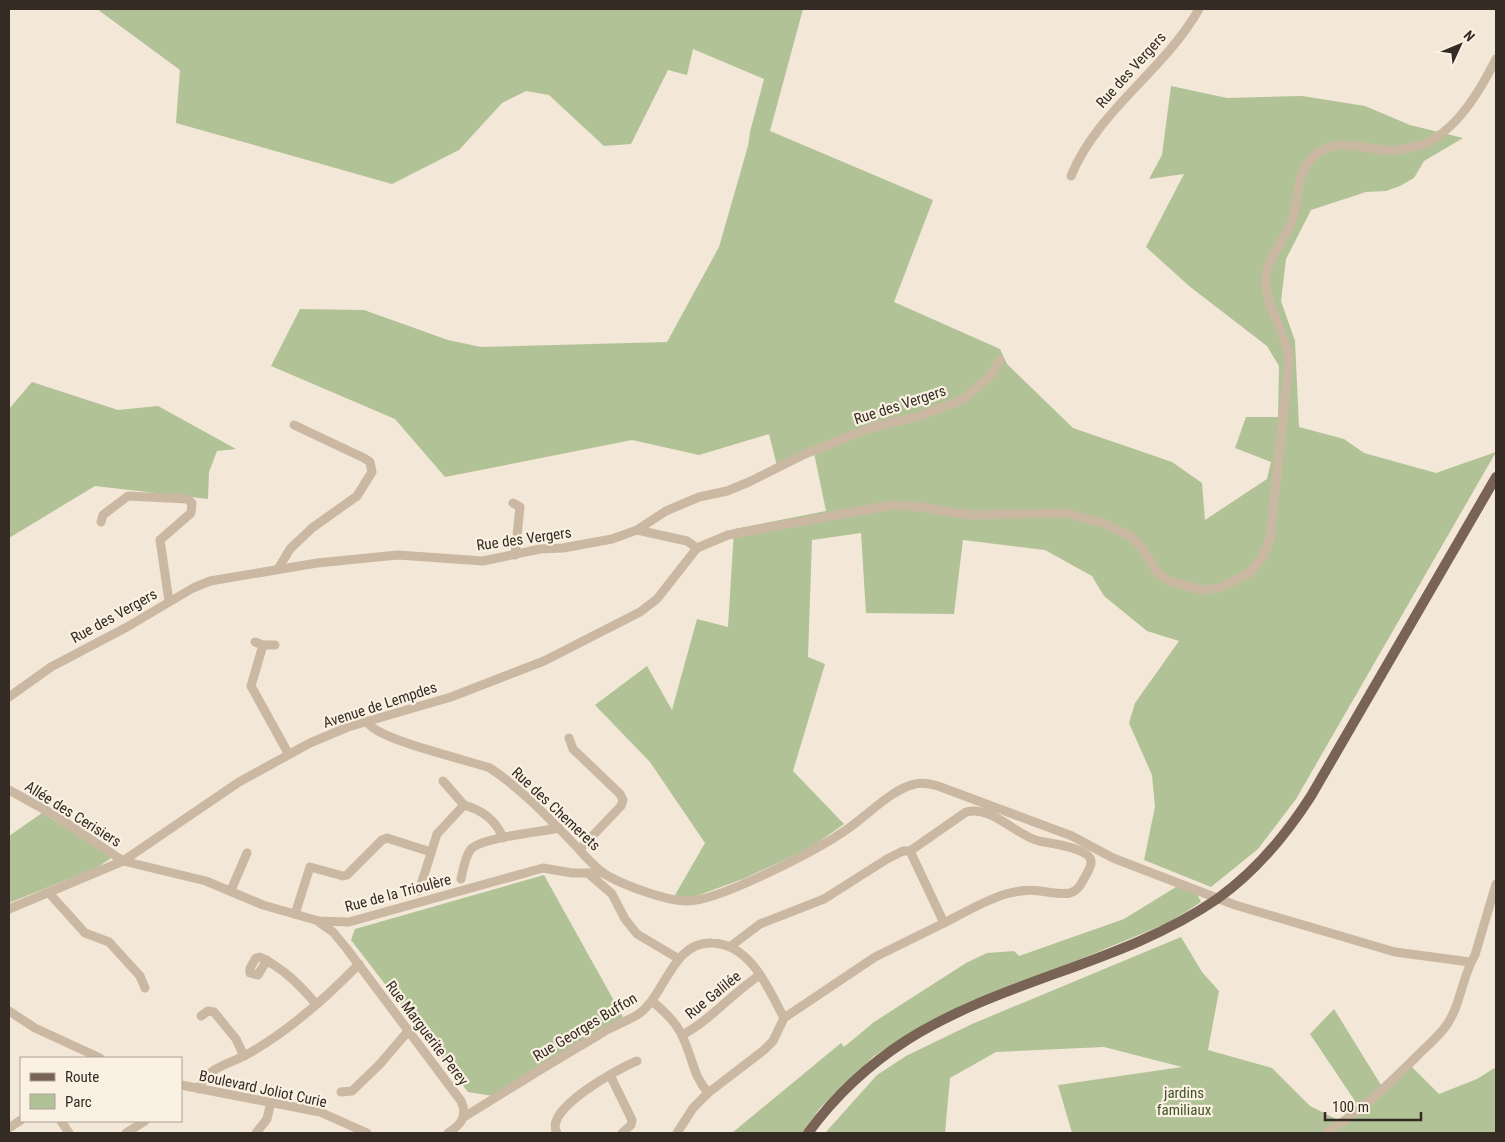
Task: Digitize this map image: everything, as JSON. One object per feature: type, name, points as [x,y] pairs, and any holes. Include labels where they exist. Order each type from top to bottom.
[{"type":"main road","points":[[808,1133],[826,1110],[863,1072],[918,1033],[968,1009],[1143,939],[1173,925],[1217,898],[1254,867],[1288,830],[1325,774],[1496,477]]},
{"type":"street","name":"Rue des Vergers","points":[[1071,176],[1084,147],[1173,45],[1199,9]]},
{"type":"street","points":[[637,530],[687,541],[696,548],[728,535],[892,505],[921,506],[970,515],[1051,512],[1087,518],[1124,532],[1137,542],[1157,572],[1177,584],[1211,590],[1242,578],[1262,558],[1272,527],[1289,361],[1285,340],[1268,295],[1266,277],[1274,252],[1293,218],[1297,188],[1304,168],[1311,158],[1330,147],[1342,145],[1397,150],[1423,144],[1435,138],[1462,112],[1479,89],[1496,59]]},
{"type":"street","name":"Rue des Vergers","points":[[9,697],[51,667],[210,581],[278,570],[398,555],[483,561],[540,549],[563,548],[612,539],[637,530],[666,511],[699,497],[727,491],[749,482],[805,454],[873,427],[920,416],[964,399],[990,376],[1000,360]]},
{"type":"street","points":[[278,570],[290,549],[312,528],[357,496],[372,472],[370,462],[364,458],[294,425]]},
{"type":"street","points":[[100,522],[103,515],[128,496],[187,499],[192,503],[191,513],[160,540],[169,602]]},
{"type":"street","points":[[513,503],[520,508],[515,555]]},
{"type":"street","name":"Avenue de Lempdes","points":[[9,909],[136,854],[239,782],[288,753],[334,732],[451,697],[544,661],[640,612],[658,599],[696,548]]},
{"type":"street","points":[[275,645],[259,644],[251,686],[288,753]]},
{"type":"street","name":"Rue des Chemerets","points":[[367,721],[373,730],[400,741],[490,768],[502,776],[559,828],[603,873],[670,898],[697,900],[791,861],[842,833],[891,796],[914,784],[924,783],[938,786],[1072,836],[1113,858],[1217,898],[1395,952],[1470,962]]},
{"type":"street","points":[[569,738],[573,749],[620,794],[623,800],[621,806],[580,849]]},
{"type":"street","points":[[443,781],[464,805],[474,808],[495,822],[503,838]]},
{"type":"street","name":"Allée des Cerisiers","points":[[9,790],[56,816],[123,861]]},
{"type":"street","points":[[419,891],[437,834],[464,805]]},
{"type":"street","points":[[676,1133],[693,1108],[708,1093],[764,1050],[773,1040],[784,1018],[875,957],[944,922],[1006,894],[1038,890],[1061,894],[1075,891],[1080,887],[1091,864],[1090,859],[1087,854],[1069,847],[1027,837],[1003,822],[980,812],[966,812],[910,851],[903,851],[888,859],[824,899],[760,924],[731,946],[760,975],[776,999],[784,1018]]},
{"type":"street","points":[[534,832],[547,817]]},
{"type":"street","points":[[461,879],[469,851],[475,846],[503,838],[559,828]]},
{"type":"street","points":[[295,914],[310,867],[343,876],[347,875],[382,840],[387,838],[432,852]]},
{"type":"street","points":[[910,851],[944,922]]},
{"type":"street","points":[[136,854],[140,862],[145,866]]},
{"type":"street","points":[[231,890],[247,854]]},
{"type":"street","points":[[572,872],[584,866],[587,857]]},
{"type":"street","name":"Rue de la Trioulère","points":[[123,861],[191,876],[231,890],[264,905],[333,928],[344,922],[543,868],[572,872],[603,873]]},
{"type":"street","points":[[595,865],[588,873],[612,894],[626,919],[638,934],[679,959]]},
{"type":"street","points":[[1326,1133],[1347,1120],[1383,1089],[1446,1026],[1463,991],[1470,962],[1475,955],[1496,884]]},
{"type":"street","points":[[49,893],[85,933],[110,942],[140,976],[145,988]]},
{"type":"street","name":"Rue Marguerite Perey","points":[[344,922],[341,932],[347,949]]},
{"type":"street","name":"Rue Marguerite Perey","points":[[333,928],[461,1100],[464,1107],[464,1117]]},
{"type":"street","name":"Rue Georges Buffon","points":[[464,1117],[573,1050],[628,1020],[652,1001],[679,959],[692,947],[712,943],[731,946]]},
{"type":"street","points":[[267,960],[294,978],[316,1004]]},
{"type":"street","points":[[199,1089],[202,1079],[209,1072],[244,1056],[273,1038],[316,1004],[359,964]]},
{"type":"street","name":"Rue Galilée","points":[[682,1035],[703,1023],[732,995],[760,975]]},
{"type":"street","points":[[652,1001],[671,1019],[682,1035],[697,1078],[708,1093]]},
{"type":"street","points":[[9,1011],[35,1028],[98,1057]]},
{"type":"street","points":[[202,1016],[208,1011],[214,1012],[227,1026],[244,1056]]},
{"type":"street","points":[[341,1092],[352,1090],[380,1064],[409,1030]]},
{"type":"street","points":[[557,1133],[554,1125],[559,1116],[590,1087],[621,1067],[637,1061]]},
{"type":"street","points":[[610,1075],[632,1120],[631,1125],[622,1133]]},
{"type":"street","name":"Boulevard Joliot Curie","points":[[182,1085],[320,1112],[367,1133]]},
{"type":"street","points":[[256,1133],[267,1120],[271,1102]]},
{"type":"street","points":[[448,1133],[458,1126],[464,1117]]},
{"type":"street","points":[[9,1128],[20,1121]]},
{"type":"street","points":[[62,1122],[69,1133]]},
{"type":"street","points":[[126,1133],[143,1122]]},
{"type":"green space","points":[[97,9],[803,9],[770,131],[933,200],[894,302],[1000,349],[1007,364],[1073,428],[1172,462],[1202,483],[1205,520],[1267,479],[1271,462],[1235,448],[1246,417],[1278,417],[1279,366],[1267,346],[1189,286],[1146,247],[1184,174],[1149,179],[1162,155],[1171,86],[1227,98],[1302,96],[1365,106],[1410,125],[1463,138],[1424,161],[1414,178],[1400,186],[1386,191],[1366,192],[1311,210],[1286,259],[1281,301],[1295,341],[1299,427],[1344,439],[1364,453],[1436,473],[1496,452],[1296,799],[1258,849],[1211,887],[1144,860],[1155,807],[1152,775],[1129,723],[1135,703],[1179,641],[1147,631],[1104,596],[1092,576],[1045,550],[963,540],[954,614],[866,613],[861,533],[812,540],[808,657],[825,664],[793,771],[844,824],[810,848],[743,879],[688,899],[675,895],[705,843],[650,762],[595,705],[647,666],[672,710],[697,619],[728,627],[734,529],[826,511],[814,453],[778,470],[769,434],[699,455],[632,440],[445,477],[395,419],[271,366],[300,309],[364,310],[448,340],[481,347],[667,342],[719,247],[748,146],[764,79],[693,49],[687,75],[668,70],[631,144],[604,146],[549,95],[526,91],[502,103],[459,150],[392,184],[176,123],[180,70]]},
{"type":"green space","points":[[32,382],[118,410],[158,406],[236,449],[217,451],[209,472],[208,499],[95,486],[9,538],[9,409]]},
{"type":"green space","points":[[42,813],[111,855],[110,859],[96,868],[9,903],[9,836]]},
{"type":"green space","points":[[544,875],[623,1017],[493,1096],[468,1092],[351,940],[355,929]]},
{"type":"green space","points":[[1176,887],[1197,894],[1201,902],[1170,922],[928,1022],[874,1056],[820,1108],[802,1133],[732,1133],[841,1043],[844,1047],[874,1022],[966,963],[987,953],[1014,951],[1019,956],[1124,919]]},
{"type":"green space","name":"jardins familiaux","points":[[1181,937],[1202,972],[1219,991],[1208,1050],[1272,1068],[1310,1106],[1340,1121],[1359,1107],[1310,1034],[1334,1009],[1381,1085],[1409,1064],[1439,1094],[1477,1079],[1496,1067],[1496,1133],[1072,1133],[1058,1085],[1182,1067],[1104,1047],[996,1052],[950,1078],[945,1133],[825,1133],[877,1075],[906,1056],[972,1024]]}]
